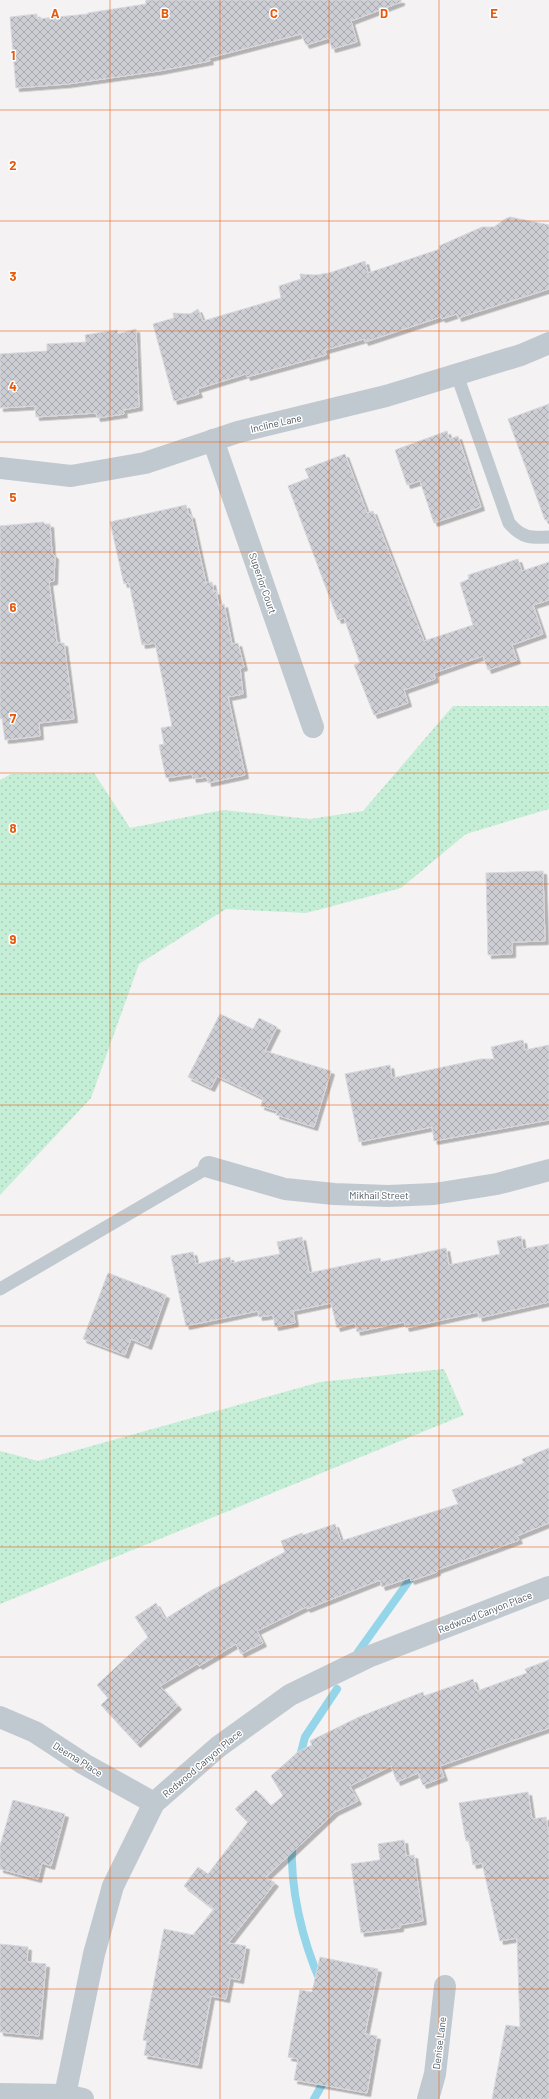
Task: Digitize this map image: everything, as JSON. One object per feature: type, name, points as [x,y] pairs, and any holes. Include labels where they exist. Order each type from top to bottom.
[{"type":"street","name":"Incline Lane","points":[[0,468],[71,476],[145,464],[238,432],[386,396],[457,375],[521,355],[549,343]]},
{"type":"street","name":"Superior Court","points":[[213,440],[313,727]]},
{"type":"street","name":"Mikhail Street","points":[[209,1167],[285,1190],[388,1196],[434,1194],[497,1184],[549,1170]]},
{"type":"street","name":"Redwood Canyon Place","points":[[74,2097],[94,1954],[113,1886],[154,1803],[218,1747],[290,1695],[368,1656],[549,1587]]},
{"type":"street","name":"Deema Place","points":[[0,1717],[35,1732],[84,1764],[154,1803]]},
{"type":"street","name":"Denise Lane","points":[[428,2099],[435,2074],[446,1986]]},
{"type":"street","points":[[0,2094],[74,2097]]},
{"type":"lane","points":[[457,375],[509,523],[518,534],[533,538],[549,537]]},
{"type":"lane","points":[[0,1289],[209,1167]]},
{"type":"green space","points":[[453,706],[549,706],[549,809],[466,834],[401,888],[306,913],[226,909],[139,964],[91,1098],[0,1195],[0,780],[11,774],[94,773],[130,828],[223,810],[310,819],[363,811]]},
{"type":"green space","points":[[444,1369],[464,1415],[0,1604],[0,1451],[38,1461],[320,1382]]},
{"type":"building","points":[[146,0],[401,0],[401,2],[351,21],[357,42],[332,49],[329,38],[306,45],[301,34],[209,58],[210,61],[159,71],[68,84],[16,88],[10,17],[37,14],[37,19],[88,14],[146,4]]},
{"type":"building","points":[[510,217],[549,225],[549,289],[458,318],[457,314],[442,319],[441,317],[365,342],[364,339],[325,350],[326,355],[247,377],[246,374],[197,389],[199,394],[174,401],[153,324],[174,318],[173,313],[190,314],[198,309],[203,321],[281,298],[279,286],[301,279],[300,274],[316,275],[329,273],[365,261],[368,273],[440,249],[439,246],[482,227],[494,227]]},
{"type":"building","points":[[136,329],[139,407],[123,410],[124,414],[97,418],[96,413],[36,417],[35,406],[0,408],[0,354],[47,351],[47,344],[86,342],[85,335],[117,330],[118,334]]},
{"type":"building","points":[[549,404],[549,520],[545,520],[508,419]]},
{"type":"building","points":[[447,431],[449,439],[458,436],[481,507],[434,523],[420,481],[407,485],[395,450]]},
{"type":"building","points":[[345,454],[367,513],[373,511],[424,641],[473,625],[460,583],[469,579],[468,575],[518,559],[522,571],[549,562],[549,600],[533,605],[543,634],[512,645],[517,660],[488,670],[483,656],[434,673],[435,679],[404,690],[408,703],[374,715],[354,665],[360,663],[344,618],[338,620],[288,486],[309,478],[305,469]]},
{"type":"building","points":[[186,505],[189,515],[191,515],[206,583],[212,582],[214,592],[216,591],[219,606],[224,604],[232,644],[238,643],[244,667],[240,668],[243,694],[228,697],[245,775],[208,783],[207,777],[193,779],[192,774],[166,778],[159,745],[164,744],[161,728],[172,726],[155,643],[142,645],[129,583],[124,584],[110,522]]},
{"type":"building","points":[[44,522],[44,524],[50,524],[52,553],[55,556],[54,581],[49,582],[57,643],[64,643],[74,719],[39,723],[40,736],[5,740],[2,718],[0,719],[0,526]]},
{"type":"building","points":[[543,871],[545,941],[512,942],[512,954],[488,955],[486,873]]},
{"type":"building","points":[[220,1014],[253,1029],[259,1018],[277,1027],[265,1051],[331,1071],[314,1127],[276,1115],[277,1111],[261,1106],[263,1098],[217,1076],[211,1088],[188,1077]]},
{"type":"building","points":[[523,1040],[525,1050],[549,1045],[549,1120],[434,1141],[432,1127],[359,1142],[345,1074],[390,1065],[392,1078],[481,1059],[494,1059],[491,1047]]},
{"type":"building","points":[[521,1236],[523,1249],[549,1244],[549,1302],[479,1318],[478,1312],[406,1328],[404,1322],[357,1332],[355,1323],[337,1328],[331,1303],[293,1311],[295,1323],[275,1327],[273,1315],[259,1317],[258,1311],[186,1326],[171,1256],[193,1252],[196,1264],[230,1257],[231,1263],[280,1254],[277,1242],[302,1237],[309,1273],[380,1258],[381,1262],[446,1248],[449,1265],[500,1254],[497,1241]]},
{"type":"building","points":[[108,1273],[166,1295],[148,1346],[131,1339],[125,1355],[83,1339]]},
{"type":"building","points":[[549,1448],[549,1523],[517,1536],[519,1540],[437,1570],[437,1572],[411,1581],[410,1578],[382,1587],[380,1580],[307,1609],[306,1607],[257,1631],[263,1643],[241,1654],[236,1644],[199,1666],[197,1664],[160,1686],[178,1706],[137,1744],[101,1705],[108,1698],[97,1685],[148,1637],[135,1617],[156,1603],[165,1619],[210,1591],[285,1552],[281,1541],[302,1533],[303,1535],[335,1524],[341,1541],[458,1504],[452,1490],[524,1463],[522,1459]]},
{"type":"building","points":[[549,1660],[549,1728],[440,1766],[444,1777],[423,1785],[418,1773],[397,1782],[391,1766],[350,1786],[358,1801],[335,1812],[266,1877],[275,1883],[228,1943],[246,1946],[240,1980],[230,1978],[226,1999],[211,1996],[198,2065],[144,2055],[147,2041],[143,2040],[164,1929],[193,1935],[214,1909],[184,1886],[198,1867],[208,1874],[248,1822],[235,1809],[256,1790],[271,1806],[283,1796],[271,1776],[299,1751],[312,1745],[310,1741],[359,1717],[423,1692],[424,1696],[473,1679],[477,1691],[527,1673],[525,1669]]},
{"type":"building","points":[[528,1792],[532,1819],[546,1817],[549,1835],[549,2099],[492,2099],[506,2025],[520,2027],[517,1938],[500,1941],[482,1863],[473,1865],[469,1841],[466,1841],[459,1803]]},
{"type":"building","points":[[13,1800],[65,1814],[51,1866],[42,1863],[38,1879],[0,1869],[0,1846]]},
{"type":"building","points":[[404,1840],[406,1856],[414,1855],[423,1921],[400,1925],[400,1928],[361,1933],[351,1864],[380,1860],[378,1844]]},
{"type":"building","points":[[0,1944],[28,1947],[27,1962],[46,1964],[39,2036],[0,2032]]},
{"type":"building","points":[[320,1957],[378,1969],[365,2034],[377,2036],[367,2093],[294,2080],[298,2059],[288,2057],[300,1990],[312,1992]]},
{"type":"waterway","points":[[358,1652],[411,1578]]},
{"type":"waterway","points":[[299,1760],[305,1737],[337,1689]]},
{"type":"waterway","points":[[292,1843],[295,1896],[308,1949],[321,1983]]},
{"type":"waterway","points":[[314,2099],[327,2076]]}]
